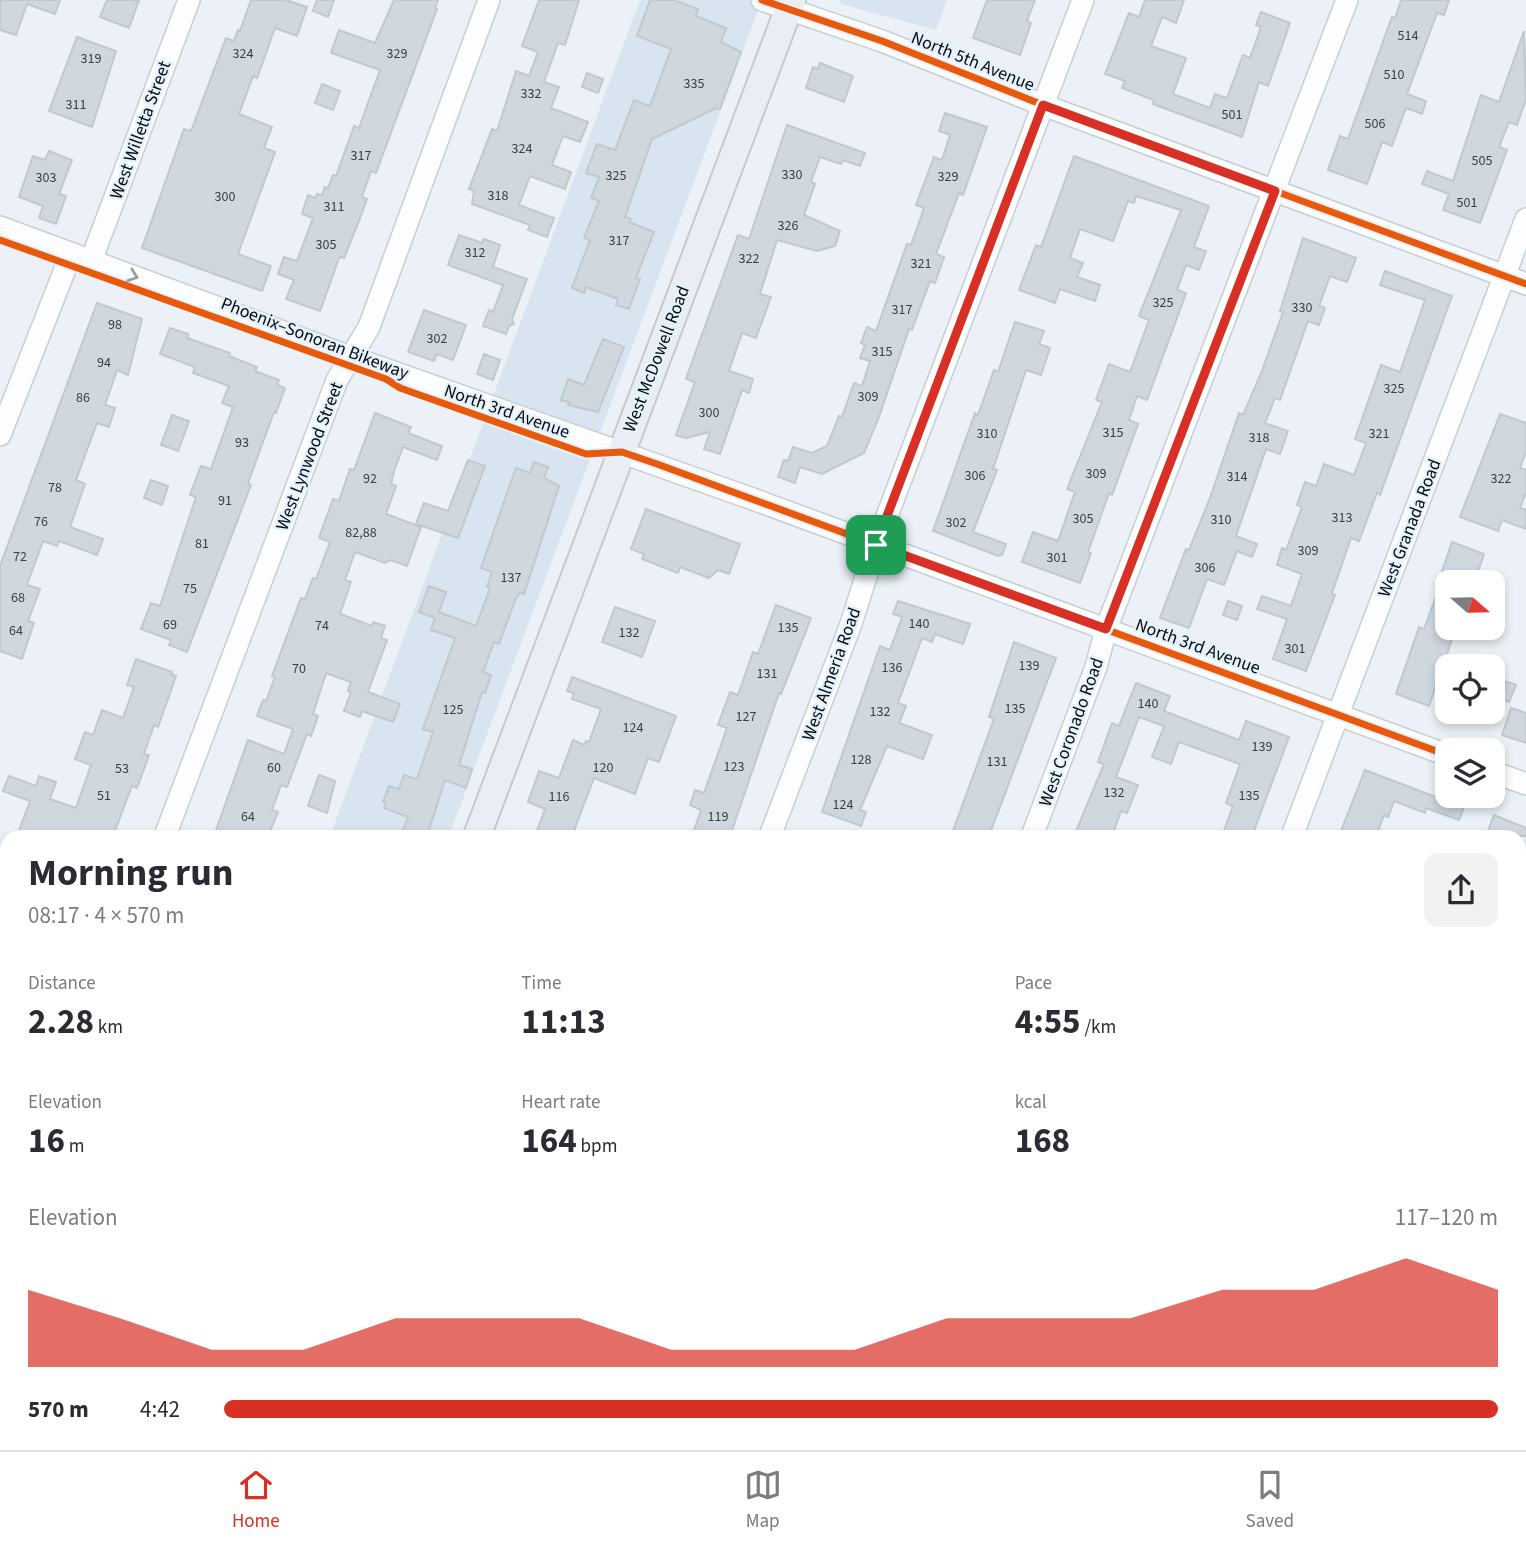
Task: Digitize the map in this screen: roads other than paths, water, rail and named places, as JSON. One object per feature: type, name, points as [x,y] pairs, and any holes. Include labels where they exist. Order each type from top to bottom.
[{"type":"main road","name":"West McDowell Road","points":[[479,830],[790,5]]},
{"type":"street","name":"West Willetta Street","points":[[92,261],[189,0]]},
{"type":"street","name":"West Lynwood Street","points":[[167,830],[337,380],[369,327],[489,0]]},
{"type":"street","name":"North 5th Avenue","points":[[762,0],[790,5],[1043,105],[1526,284]]},
{"type":"street","name":"West Almeria Road","points":[[772,830],[850,624],[876,545],[1083,0]]},
{"type":"street","name":"West Coronado Road","points":[[1034,830],[1096,667],[1106,629],[1347,0]]},
{"type":"street","name":"West Granada Road","points":[[1294,830],[1526,219]]},
{"type":"street","name":"North 3rd Avenue","points":[[0,227],[1435,751]]},
{"type":"street","points":[[0,435],[71,254]]},
{"type":"street","points":[[1505,776],[1526,784]]}]
